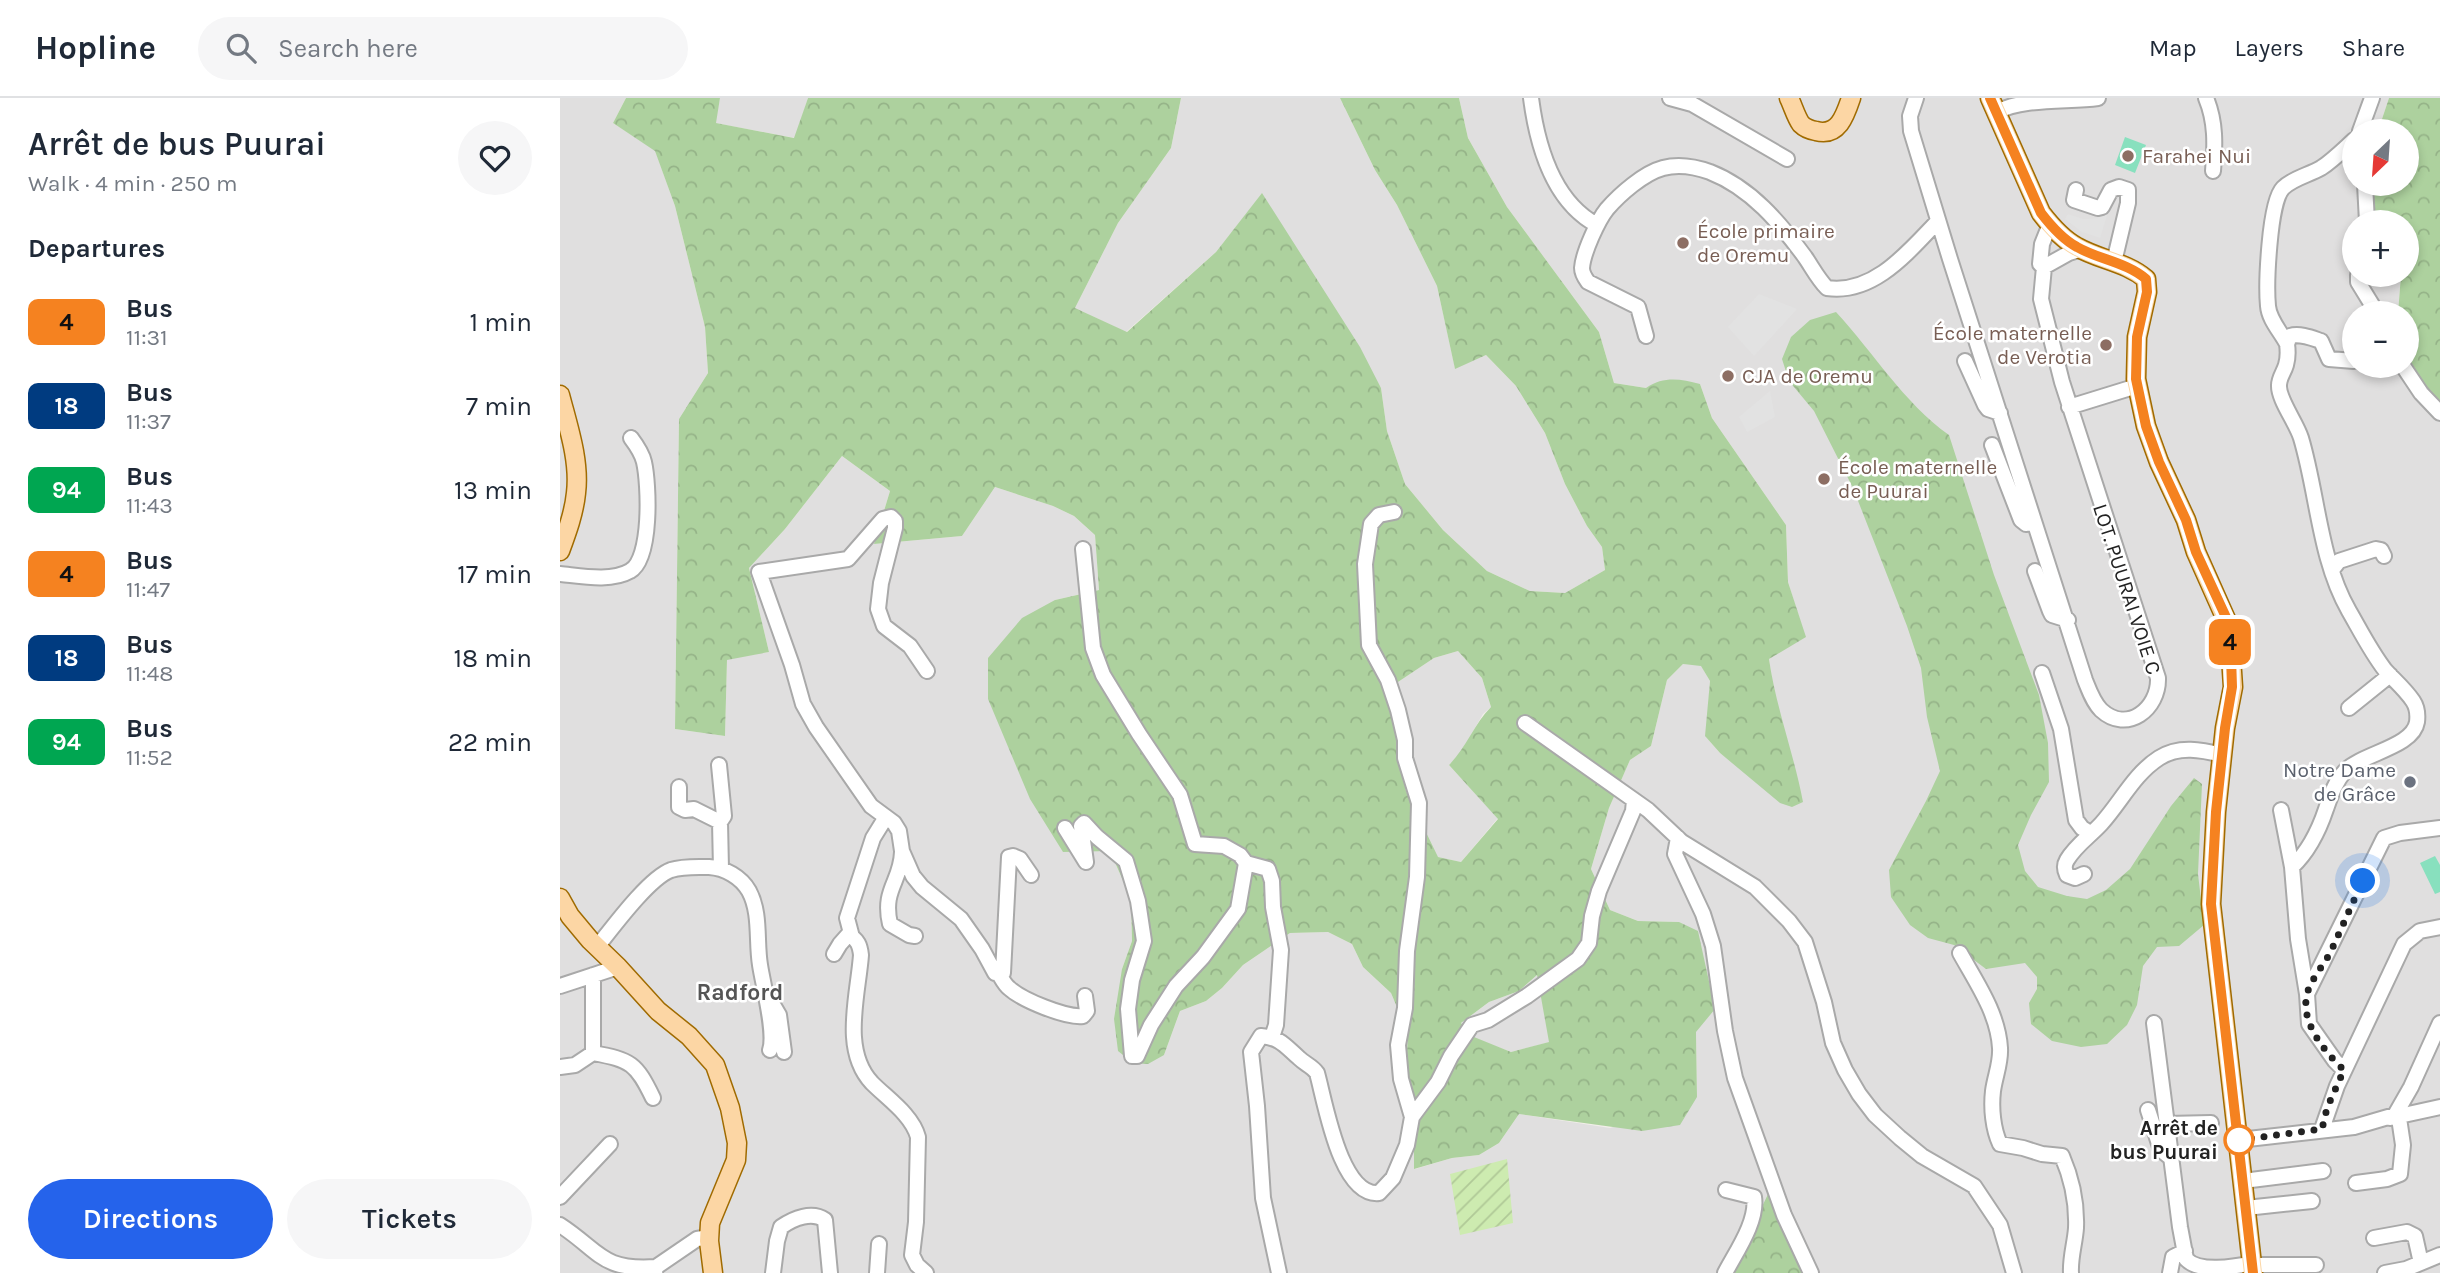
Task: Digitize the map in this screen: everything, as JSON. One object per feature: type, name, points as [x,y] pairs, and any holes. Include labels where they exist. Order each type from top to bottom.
[{"type":"main road","points":[[1793,100],[1801,123],[1808,129],[1822,133],[1832,132],[1839,125],[1851,98]]},
{"type":"main road","points":[[1993,105],[2041,213],[2057,233],[2082,249],[2136,270],[2146,279],[2147,292],[2137,337],[2137,386],[2146,426],[2230,626],[2232,687],[2225,728],[2213,847],[2211,904],[2252,1267]]},
{"type":"main road","points":[[560,551],[572,515],[577,488],[574,458],[561,405]]},
{"type":"main road","points":[[560,898],[577,926],[658,1012],[689,1036],[712,1060],[723,1085],[730,1108],[737,1152],[732,1172],[710,1223],[713,1273]]},
{"type":"street","points":[[1531,98],[1538,136],[1550,171],[1569,201],[1597,225]]},
{"type":"street","points":[[1670,98],[1692,104],[1787,159]]},
{"type":"street","name":"LOT. PUURAI VOIE C","points":[[1916,98],[1911,108],[1909,123],[2085,680],[2103,712],[2118,718],[2137,716],[2144,712],[2156,695],[2158,685],[2155,668],[2069,407],[2041,299],[2044,267],[2040,264],[2040,252],[2050,224]]},
{"type":"street","points":[[1993,105],[2098,98]]},
{"type":"street","points":[[2206,98],[2215,134],[2213,171]]},
{"type":"street","points":[[2364,119],[2372,98]]},
{"type":"street","points":[[2287,344],[2271,318],[2268,306],[2270,244],[2276,200],[2280,190],[2289,183],[2323,167],[2342,150]]},
{"type":"street","points":[[1647,336],[1638,307],[1595,286],[1584,276],[1582,268],[1597,225],[1614,203],[1651,173],[1678,166],[1694,168],[1730,182],[1756,201],[1780,224],[1827,288],[1860,284],[1894,266],[1938,221]]},
{"type":"street","points":[[2076,190],[2074,200],[2098,208],[2102,207],[2110,190],[2119,187],[2128,190],[2129,203],[2114,261]]},
{"type":"street","points":[[2044,267],[2082,249]]},
{"type":"street","points":[[2292,867],[2304,856],[2331,794],[2346,771],[2367,756],[2398,743],[2416,727],[2418,714],[2415,704],[2390,675],[2350,612],[2322,538],[2308,461],[2294,419],[2281,399],[2279,385],[2286,366],[2290,336],[2297,334],[2321,341],[2329,359],[2342,360]]},
{"type":"street","name":"LOT. PUURAI VOIE C","points":[[1965,361],[1985,405],[2000,413]]},
{"type":"street","points":[[2411,378],[2421,393],[2440,412]]},
{"type":"street","points":[[2069,407],[2137,386]]},
{"type":"street","points":[[560,574],[608,576],[623,574],[638,564],[648,521],[648,496],[644,460],[631,439]]},
{"type":"street","name":"LOT. PUURAI VOIE C","points":[[1992,445],[2021,520],[2026,524],[2034,522]]},
{"type":"street","points":[[1279,1273],[1263,1198],[1251,1052],[1261,1036],[1272,1037],[1288,1046],[1317,1073],[1342,1161],[1359,1186],[1368,1192],[1379,1193],[1393,1178],[1407,1145],[1412,1117],[1401,1079],[1398,1045],[1405,1008],[1407,951],[1417,877],[1419,803],[1405,758],[1405,740],[1398,710],[1388,680],[1369,645],[1365,564],[1371,524],[1379,514],[1394,512]]},
{"type":"street","points":[[915,936],[890,924],[888,915],[889,892],[902,864],[899,831],[894,823],[871,806],[803,704],[759,572],[848,559],[883,519],[891,517],[895,521],[895,528],[881,583],[878,609],[884,626],[910,646],[927,671]]},
{"type":"street","points":[[1083,549],[1093,648],[1103,675],[1180,795],[1195,844],[1224,846],[1240,855],[1247,863],[1268,869],[1282,950],[1276,1025],[1272,1037]]},
{"type":"street","points":[[2332,570],[2339,561],[2376,549],[2381,550],[2384,556]]},
{"type":"street","points":[[2035,571],[2052,615],[2068,620]]},
{"type":"street","points":[[2042,673],[2061,729],[2076,820],[2090,833]]},
{"type":"street","points":[[2349,708],[2390,675]]},
{"type":"street","points":[[1525,723],[1648,810],[1707,860],[1755,887],[1790,921],[1805,942],[1824,1002],[1833,1043],[1844,1070],[1859,1094],[1875,1115],[1900,1139],[1922,1156],[1974,1186],[2000,1225],[2014,1273]]},
{"type":"street","points":[[2084,874],[2080,877],[2067,875],[2064,869],[2066,861],[2100,824],[2137,776],[2159,758],[2173,751],[2191,749],[2223,755]]},
{"type":"street","points":[[719,765],[724,817],[720,822],[721,869]]},
{"type":"street","points":[[679,787],[680,807],[685,810],[694,809],[720,822]]},
{"type":"street","points":[[1412,1117],[1438,1082],[1451,1056],[1472,1025],[1488,1020],[1527,996],[1578,959],[1589,943],[1595,906],[1633,811],[1634,800]]},
{"type":"street","points":[[2281,810],[2292,867],[2309,1024],[2344,1070]]},
{"type":"street","points":[[886,817],[873,838],[847,918],[852,937],[860,946],[861,955],[855,1018],[858,1063],[874,1084],[915,1126],[918,1136],[916,1222],[912,1255],[917,1265],[926,1273]]},
{"type":"street","points":[[1065,828],[1086,862],[1081,825],[1084,823],[1126,861],[1139,901],[1144,942],[1132,980],[1128,1009],[1132,1056],[1138,1056],[1151,1025],[1176,986],[1203,957],[1238,909],[1247,863]]},
{"type":"street","points":[[2307,994],[2384,838],[2440,828]]},
{"type":"street","points":[[1678,838],[1675,854],[1710,933],[1735,1078],[1784,1215],[1811,1273]]},
{"type":"street","points":[[902,851],[913,876],[922,887],[961,919],[995,973],[999,974],[1010,989],[1034,1003],[1074,1017],[1083,1016],[1087,1011],[1085,996]]},
{"type":"street","points":[[999,974],[1003,973],[1009,857],[1020,859],[1031,875]]},
{"type":"street","points":[[597,947],[664,873],[684,867],[721,869],[737,877],[744,884],[753,902],[766,994],[779,1015],[777,1051]]},
{"type":"street","points":[[2322,1129],[2327,1108],[2404,944],[2420,931],[2440,927]]},
{"type":"street","points":[[834,954],[848,935],[852,937]]},
{"type":"street","points":[[1959,953],[1997,1025],[2000,1059],[1993,1092],[1995,1134],[2000,1144],[2062,1156],[2072,1185],[2076,1208],[2071,1273]]},
{"type":"street","points":[[560,986],[618,967]]},
{"type":"street","points":[[593,975],[593,1053]]},
{"type":"street","points":[[2154,1023],[2186,1259],[2197,1267],[2316,1265]]},
{"type":"street","points":[[2393,1118],[2401,1108],[2440,1023]]},
{"type":"street","points":[[560,1067],[575,1065],[593,1053],[626,1061],[643,1078],[653,1098]]},
{"type":"street","points":[[1993,1092],[2007,1064]]},
{"type":"street","points":[[2239,1140],[2354,1127],[2440,1107]]},
{"type":"street","points":[[2148,1110],[2161,1150],[2171,1158]]},
{"type":"street","points":[[2356,1183],[2387,1179],[2400,1174],[2403,1145],[2393,1118]]},
{"type":"street","points":[[2167,1124],[2211,1123]]},
{"type":"street","points":[[563,1193],[610,1144]]},
{"type":"street","points":[[2244,1181],[2322,1171]]},
{"type":"street","points":[[1725,1273],[1745,1234],[1755,1205],[1754,1197],[1726,1190]]},
{"type":"street","points":[[2246,1208],[2312,1201]]},
{"type":"street","points":[[773,1273],[777,1241],[782,1227],[804,1216],[825,1220],[830,1273]]},
{"type":"street","points":[[818,1217],[822,1251],[820,1273]]},
{"type":"street","points":[[560,1225],[596,1254],[615,1265],[635,1268],[655,1270],[697,1239],[709,1241]]},
{"type":"street","points":[[2374,1238],[2407,1232],[2415,1236],[2421,1263]]},
{"type":"street","points":[[877,1273],[879,1244]]},
{"type":"street","points":[[2170,1273],[2173,1257],[2185,1251]]},
{"type":"street","points":[[2385,1273],[2401,1271],[2440,1255]]},
{"type":"shaded area","points":[[560,98],[626,98],[613,123],[655,150],[675,206],[705,327],[708,373],[679,419],[675,729],[725,736],[727,659],[769,652],[749,568],[785,529],[842,456],[890,491],[874,544],[962,536],[995,487],[1053,506],[1074,516],[1095,535],[1099,590],[1055,600],[1110,851],[1131,899],[1132,941],[1122,969],[1164,1055],[1180,1011],[1206,1001],[1243,965],[1290,933],[1328,932],[1352,944],[1363,967],[1391,993],[1408,1033],[1406,1068],[1414,1103],[1415,1169],[1452,1158],[1479,1155],[1499,1143],[1519,1114],[1610,1128],[1697,1097],[1696,1032],[1679,922],[1638,921],[1610,910],[1591,869],[1609,808],[1630,760],[1651,746],[1667,680],[1683,664],[1701,665],[1710,681],[1706,737],[1720,753],[1742,770],[1774,693],[1769,659],[1805,636],[1788,582],[1786,525],[1712,418],[1700,384],[1646,388],[1614,383],[1599,332],[1507,207],[1468,138],[1459,98],[2389,98],[2382,119],[2342,119],[2342,196],[2373,196],[2373,210],[2342,210],[2342,287],[2400,287],[2399,301],[2342,301],[2342,378],[2419,378],[2419,375],[2440,404],[2440,1273],[560,1273]]},
{"type":"shaded area","points":[[720,98],[808,98],[795,138],[715,123]]},
{"type":"shaded area","points":[[1181,98],[1340,98],[1437,286],[1455,368],[1486,355],[1516,386],[1545,433],[1565,484],[1587,526],[1602,547],[1605,570],[1565,593],[1530,591],[1487,571],[1443,530],[1405,484],[1387,431],[1381,388],[1262,194],[1216,252],[1126,332],[1075,308],[1118,223],[1171,148]]},
{"type":"shaded area","points":[[2103,211],[2108,212],[2100,238],[2082,232],[2065,219],[2068,214],[2083,219],[2098,218]]},
{"type":"shaded area","points":[[1759,294],[1797,309],[1754,356],[1728,327]]},
{"type":"shaded area","points":[[1770,391],[1775,417],[1747,432],[1739,417]]},
{"type":"shaded area","points":[[1458,651],[1482,678],[1491,707],[1483,714],[1460,754],[1449,765],[1498,818],[1461,862],[1437,857],[1406,791],[1386,690],[1434,658]]},
{"type":"shaded area","points":[[1537,975],[1550,1042],[1511,1052],[1474,1038],[1461,1023],[1489,1002],[1519,991]]},
{"type":"green space","points":[[626,98],[720,98],[716,123],[794,138],[808,98],[1181,98],[1171,148],[1118,223],[1075,308],[1127,332],[1216,252],[1262,193],[1360,347],[1381,388],[1387,431],[1405,484],[1443,530],[1487,571],[1530,591],[1565,593],[1605,570],[1602,547],[1587,526],[1565,484],[1545,433],[1516,386],[1486,355],[1455,369],[1437,286],[1340,98],[1459,98],[1468,138],[1507,207],[1599,332],[1614,383],[1646,388],[1672,380],[1700,384],[1712,418],[1786,525],[1788,582],[1806,637],[1769,659],[1803,802],[1792,807],[1780,803],[1720,753],[1705,736],[1710,681],[1701,666],[1683,664],[1667,680],[1651,746],[1630,760],[1609,808],[1591,869],[1610,910],[1638,921],[1679,922],[1698,931],[1715,1009],[1696,1032],[1697,1097],[1680,1125],[1642,1131],[1519,1114],[1499,1143],[1479,1155],[1452,1158],[1414,1169],[1414,1103],[1406,1068],[1408,1033],[1391,993],[1363,967],[1352,944],[1328,932],[1290,933],[1243,965],[1206,1001],[1180,1011],[1164,1055],[1148,1064],[1133,1063],[1118,1051],[1114,1019],[1122,969],[1132,941],[1131,899],[1110,851],[1063,852],[1030,799],[988,699],[988,658],[1022,618],[1055,600],[1099,590],[1095,535],[1074,516],[1053,506],[995,487],[962,536],[874,544],[890,491],[842,456],[785,529],[749,568],[769,652],[727,660],[725,736],[675,729],[679,419],[708,373],[705,327],[675,206],[655,151],[613,123]],"holes":[[[1458,651],[1482,678],[1491,707],[1449,765],[1498,819],[1461,862],[1438,857],[1406,791],[1386,690],[1434,658]],[[1537,975],[1549,1042],[1511,1052],[1474,1037],[1461,1023],[1489,1002],[1519,991]]]},
{"type":"green space","points":[[2389,98],[2440,98],[2440,404],[2419,375],[2419,301],[2399,301],[2400,287],[2419,287],[2419,210],[2373,210],[2373,196],[2419,196],[2419,119],[2382,119]]},
{"type":"green space","points":[[2125,137],[2146,145],[2135,173],[2115,165]]},
{"type":"green space","points":[[1836,312],[1917,408],[1949,435],[1994,575],[2039,695],[2048,743],[2049,782],[2018,845],[2025,871],[2038,887],[2067,896],[2087,899],[2106,890],[2130,869],[2171,806],[2194,778],[2202,784],[2198,874],[2204,925],[2179,946],[2157,947],[2143,966],[2137,1005],[2127,1025],[2107,1044],[2081,1047],[2052,1041],[2031,1024],[2029,1003],[2037,989],[2037,977],[2025,963],[1986,969],[1954,945],[1928,938],[1910,925],[1891,897],[1889,870],[1940,771],[1927,717],[1921,668],[1907,626],[1853,488],[1814,411],[1789,381],[1782,359],[1791,337],[1810,320]]},
{"type":"green space","points":[[2435,856],[2440,865],[2440,892],[2435,894],[2420,863]]},
{"type":"green space","points":[[1507,1159],[1513,1223],[1460,1235],[1450,1174]]},
{"type":"green space","points":[[1771,1188],[1805,1273],[1730,1273]]},
{"type":"bus line","name":"4","points":[[1990,98],[2041,213],[2057,233],[2077,247],[2136,270],[2146,279],[2147,292],[2137,337],[2136,379],[2146,426],[2159,462],[2186,520],[2196,552],[2230,626],[2232,687],[2216,812],[2211,904],[2253,1273]]},
{"type":"place","name":"Farahei Nui","points":[[2128,156]]},
{"type":"place","name":"École primaire de Oremu","points":[[1683,243]]},
{"type":"place","name":"École maternelle de Verotia","points":[[2106,345]]},
{"type":"place","name":"CJA de Oremu","points":[[1728,376]]},
{"type":"place","name":"École maternelle de Puurai","points":[[1824,479]]},
{"type":"place","name":"Notre Dame de Grâce","points":[[2410,782]]},
{"type":"place","name":"Arrêt de bus Puurai","points":[[2239,1140]]},
{"type":"district","name":"Radford","points":[[740,992]]},
{"type":"route","points":[[2239,1140],[2322,1129],[2327,1108],[2344,1070],[2317,1038],[2309,1024],[2307,994],[2363,881]]}]
